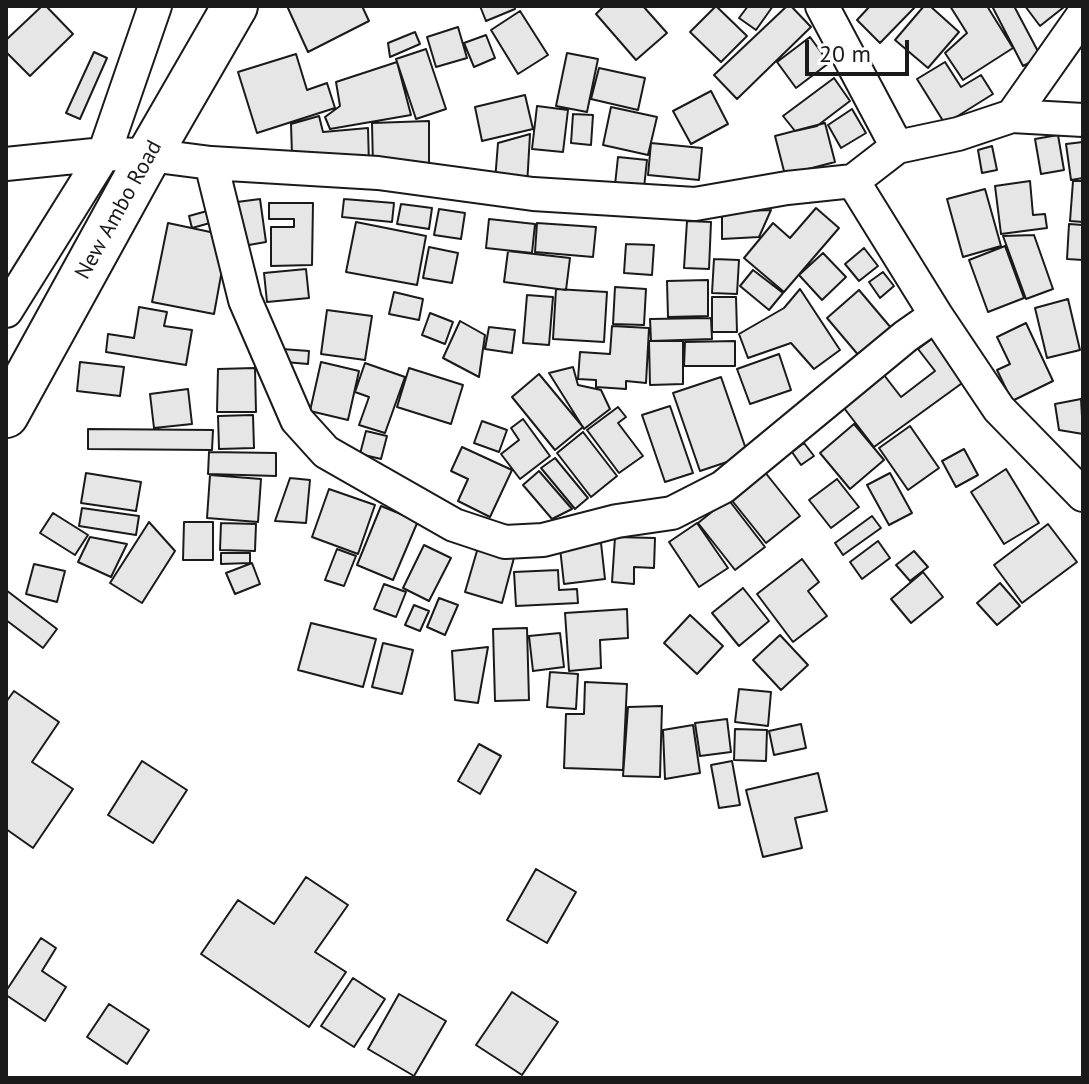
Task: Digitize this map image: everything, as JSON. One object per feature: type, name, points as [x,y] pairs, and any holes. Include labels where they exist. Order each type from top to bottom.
[{"type":"main road","name":"New Ambo Road","points":[[6,415],[235,6]]},
{"type":"street","points":[[6,311],[104,154],[155,6]]},
{"type":"street","points":[[822,6],[897,147]]},
{"type":"street","points":[[1012,116],[1083,15]]},
{"type":"street","points":[[6,164],[104,154],[149,155],[211,163],[378,173],[533,194],[695,204],[787,188],[853,181],[897,147],[958,134],[1012,116],[1083,120]]},
{"type":"street","points":[[211,163],[245,300],[297,420],[326,452],[454,525],[505,542],[543,540],[617,521],[672,513],[723,487],[936,315]]},
{"type":"street","points":[[853,181],[999,409],[1083,495]]},
{"type":"building","points":[[42,6],[46,6],[73,34],[30,76],[6,52],[6,40]]},
{"type":"building","points":[[287,6],[362,6],[369,21],[308,52]]},
{"type":"building","points":[[480,6],[514,6],[515,9],[486,21]]},
{"type":"building","points":[[604,6],[643,6],[667,33],[636,60],[596,14]]},
{"type":"building","points":[[716,6],[747,36],[721,62],[690,32]]},
{"type":"building","points":[[748,6],[773,6],[756,30],[739,18]]},
{"type":"building","points":[[787,6],[791,6],[811,27],[737,99],[714,75]]},
{"type":"building","points":[[870,6],[916,6],[880,43],[857,20]]},
{"type":"building","points":[[924,6],[930,6],[959,32],[928,68],[895,40]]},
{"type":"building","points":[[950,6],[987,6],[1013,48],[963,80],[945,53],[967,33]]},
{"type":"building","points":[[992,6],[1014,6],[1041,57],[1023,66]]},
{"type":"building","points":[[1025,6],[1063,6],[1064,7],[1040,26]]},
{"type":"building","points":[[520,11],[548,55],[518,74],[491,30]]},
{"type":"building","points":[[458,27],[467,58],[436,67],[427,37]]},
{"type":"building","points":[[415,32],[420,44],[390,57],[388,43]]},
{"type":"building","points":[[486,35],[495,58],[474,67],[464,43]]},
{"type":"building","points":[[810,37],[829,63],[796,88],[777,62]]},
{"type":"building","points":[[426,49],[446,109],[416,119],[396,59]]},
{"type":"building","points":[[94,52],[107,58],[80,119],[66,113]]},
{"type":"building","points":[[567,53],[598,59],[587,112],[556,106]]},
{"type":"building","points":[[296,54],[307,90],[327,83],[335,108],[257,133],[238,72]]},
{"type":"building","points":[[397,62],[411,115],[330,129],[325,117],[340,106],[336,82]]},
{"type":"building","points":[[945,62],[961,87],[981,75],[993,94],[945,124],[917,79]]},
{"type":"building","points":[[599,68],[645,78],[638,110],[591,99]]},
{"type":"building","points":[[834,78],[850,101],[817,126],[795,131],[783,116]]},
{"type":"building","points":[[711,91],[728,124],[691,144],[673,111]]},
{"type":"building","points":[[525,95],[533,129],[482,141],[475,107]]},
{"type":"building","points":[[537,106],[568,110],[563,152],[532,149]]},
{"type":"building","points":[[611,107],[657,117],[648,155],[603,145]]},
{"type":"building","points":[[852,109],[866,133],[841,148],[828,125]]},
{"type":"building","points":[[573,114],[593,115],[591,145],[571,143]]},
{"type":"building","points":[[319,116],[323,132],[368,128],[369,165],[292,155],[291,124]]},
{"type":"building","points":[[429,121],[429,164],[373,166],[372,123]]},
{"type":"building","points":[[825,123],[835,162],[785,175],[775,136]]},
{"type":"building","points":[[530,134],[527,186],[495,181],[498,143]]},
{"type":"building","points":[[1058,135],[1064,170],[1041,174],[1035,139]]},
{"type":"building","points":[[1083,142],[1083,178],[1071,180],[1066,144]]},
{"type":"building","points":[[651,143],[702,148],[699,180],[648,175]]},
{"type":"building","points":[[992,146],[997,170],[982,173],[978,150]]},
{"type":"building","points":[[618,157],[647,160],[644,188],[615,185]]},
{"type":"building","points":[[1030,181],[1033,215],[1045,214],[1047,228],[1001,234],[995,186]]},
{"type":"building","points":[[1073,181],[1083,181],[1083,222],[1070,221]]},
{"type":"building","points":[[985,189],[1001,246],[963,257],[947,199]]},
{"type":"building","points":[[260,199],[266,242],[243,246],[237,202]]},
{"type":"building","points":[[344,199],[394,203],[392,222],[342,217]]},
{"type":"building","points":[[269,203],[313,203],[312,265],[271,266],[271,227],[294,227],[294,219],[269,219]]},
{"type":"building","points":[[401,204],[432,208],[429,229],[397,224]]},
{"type":"building","points":[[816,208],[839,228],[784,292],[744,258],[773,223],[790,238]]},
{"type":"building","points":[[439,209],[465,213],[461,239],[434,235]]},
{"type":"building","points":[[771,210],[759,237],[722,239],[722,212]]},
{"type":"building","points":[[207,211],[210,223],[192,228],[189,216]]},
{"type":"building","points":[[489,219],[535,224],[532,253],[486,248]]},
{"type":"building","points":[[687,221],[711,222],[709,269],[684,268]]},
{"type":"building","points":[[356,222],[426,236],[417,285],[346,272]]},
{"type":"building","points":[[168,223],[215,233],[222,270],[214,314],[152,302]]},
{"type":"building","points":[[537,223],[596,227],[593,257],[535,252]]},
{"type":"building","points":[[1069,224],[1083,225],[1083,260],[1067,259]]},
{"type":"building","points":[[1034,235],[1053,289],[1026,299],[1003,236]]},
{"type":"building","points":[[626,244],[654,245],[652,275],[624,273]]},
{"type":"building","points":[[1005,246],[1024,298],[988,312],[969,260]]},
{"type":"building","points":[[429,247],[458,253],[452,283],[423,278]]},
{"type":"building","points":[[864,248],[878,266],[859,281],[845,264]]},
{"type":"building","points":[[508,251],[570,258],[566,290],[504,282]]},
{"type":"building","points":[[823,253],[846,277],[822,300],[799,275]]},
{"type":"building","points":[[714,259],[739,260],[737,294],[712,293]]},
{"type":"building","points":[[306,269],[309,298],[267,302],[264,273]]},
{"type":"building","points":[[753,270],[783,293],[769,310],[740,286]]},
{"type":"building","points":[[883,272],[894,286],[880,298],[869,282]]},
{"type":"building","points":[[708,280],[708,316],[668,317],[667,281]]},
{"type":"building","points":[[615,287],[646,289],[644,325],[613,324]]},
{"type":"building","points":[[556,289],[607,292],[604,342],[553,339]]},
{"type":"building","points":[[800,289],[840,350],[814,369],[791,343],[748,358],[739,334],[784,308]]},
{"type":"building","points":[[859,290],[892,329],[860,357],[827,318]]},
{"type":"building","points":[[394,292],[423,299],[419,320],[389,314]]},
{"type":"building","points":[[527,295],[553,297],[549,345],[523,343]]},
{"type":"building","points":[[712,297],[736,297],[737,332],[712,332]]},
{"type":"building","points":[[1068,299],[1080,350],[1047,358],[1035,308]]},
{"type":"building","points":[[139,307],[167,312],[164,326],[192,330],[186,365],[106,352],[108,334],[134,338]]},
{"type":"building","points":[[327,310],[372,316],[365,360],[321,354]]},
{"type":"building","points":[[430,313],[453,322],[445,344],[422,335]]},
{"type":"building","points":[[711,318],[712,339],[651,341],[650,319]]},
{"type":"building","points":[[460,321],[485,335],[479,377],[443,358]]},
{"type":"building","points":[[1026,323],[1053,381],[1012,401],[997,370],[1010,364],[997,337]]},
{"type":"building","points":[[612,326],[649,328],[646,383],[626,381],[626,389],[596,387],[596,380],[578,379],[580,352],[610,354]]},
{"type":"building","points":[[489,327],[515,330],[512,353],[485,349]]},
{"type":"building","points":[[933,338],[965,381],[874,447],[844,408],[884,375],[901,397],[935,371],[918,349]]},
{"type":"building","points":[[649,341],[683,341],[683,384],[650,385]]},
{"type":"building","points":[[735,341],[735,366],[684,366],[685,342]]},
{"type":"building","points":[[282,349],[309,351],[308,364],[285,362]]},
{"type":"building","points":[[779,354],[791,390],[750,404],[737,369]]},
{"type":"building","points":[[80,362],[124,367],[120,396],[77,391]]},
{"type":"building","points":[[321,362],[359,371],[348,420],[310,411]]},
{"type":"building","points":[[365,363],[405,377],[385,433],[359,425],[369,397],[355,392]]},
{"type":"building","points":[[573,367],[578,385],[601,390],[610,409],[584,429],[549,373]]},
{"type":"building","points":[[255,368],[256,412],[217,412],[218,369]]},
{"type":"building","points":[[409,368],[463,385],[451,424],[397,407]]},
{"type":"building","points":[[539,374],[583,427],[555,450],[512,397]]},
{"type":"building","points":[[721,377],[748,455],[700,471],[673,393]]},
{"type":"building","points":[[188,389],[192,424],[154,428],[150,394]]},
{"type":"building","points":[[1081,399],[1083,434],[1059,430],[1055,404]]},
{"type":"building","points":[[670,406],[693,473],[665,482],[642,415]]},
{"type":"building","points":[[618,407],[626,417],[618,423],[643,456],[619,473],[587,430]]},
{"type":"building","points":[[253,415],[254,448],[219,449],[218,416]]},
{"type":"building","points":[[523,419],[550,456],[520,479],[501,454],[519,440],[511,428]]},
{"type":"building","points":[[482,421],[507,430],[499,452],[474,443]]},
{"type":"building","points":[[854,424],[884,460],[850,489],[820,453]]},
{"type":"building","points":[[910,426],[939,468],[908,490],[879,448]]},
{"type":"building","points":[[88,429],[213,430],[212,450],[88,449]]},
{"type":"building","points":[[366,431],[387,436],[381,459],[360,454]]},
{"type":"building","points":[[583,432],[617,476],[591,497],[557,453]]},
{"type":"building","points":[[804,443],[814,456],[801,465],[792,452]]},
{"type":"building","points":[[462,447],[512,470],[490,517],[458,501],[468,479],[451,471]]},
{"type":"building","points":[[964,449],[978,475],[956,487],[942,461]]},
{"type":"building","points":[[209,452],[276,453],[276,476],[208,474]]},
{"type":"building","points":[[555,458],[588,498],[575,509],[541,468]]},
{"type":"building","points":[[1006,469],[1039,523],[1004,544],[971,492]]},
{"type":"building","points":[[539,471],[572,509],[552,519],[523,485]]},
{"type":"building","points":[[764,471],[800,516],[766,543],[730,498]]},
{"type":"building","points":[[86,473],[141,482],[136,511],[81,503]]},
{"type":"building","points":[[890,473],[912,513],[889,525],[867,485]]},
{"type":"building","points":[[210,475],[261,479],[258,522],[207,518]]},
{"type":"building","points":[[290,478],[310,480],[306,523],[275,521]]},
{"type":"building","points":[[837,479],[859,507],[831,528],[809,500]]},
{"type":"building","points":[[329,489],[375,505],[358,554],[312,537]]},
{"type":"building","points":[[728,499],[765,547],[735,570],[698,523]]},
{"type":"building","points":[[381,506],[418,521],[393,580],[357,565]]},
{"type":"building","points":[[82,508],[139,516],[136,535],[79,526]]},
{"type":"building","points":[[53,513],[88,535],[75,555],[40,533]]},
{"type":"building","points":[[872,516],[881,528],[843,555],[835,543]]},
{"type":"building","points":[[149,522],[175,551],[142,603],[110,583]]},
{"type":"building","points":[[184,522],[213,522],[213,560],[183,560]]},
{"type":"building","points":[[221,523],[256,524],[255,551],[220,550]]},
{"type":"building","points":[[697,523],[728,568],[699,587],[669,542]]},
{"type":"building","points":[[1048,524],[1077,562],[1022,603],[994,565]]},
{"type":"building","points":[[90,537],[127,544],[111,577],[78,562]]},
{"type":"building","points":[[615,537],[655,538],[654,568],[634,567],[634,584],[612,582]]},
{"type":"building","points":[[878,541],[890,558],[862,579],[850,562]]},
{"type":"building","points":[[601,543],[605,579],[564,584],[560,548]]},
{"type":"building","points":[[479,544],[515,554],[502,603],[465,592]]},
{"type":"building","points":[[424,545],[451,558],[429,601],[403,588]]},
{"type":"building","points":[[337,549],[356,556],[344,586],[325,580]]},
{"type":"building","points":[[914,551],[928,567],[910,581],[896,565]]},
{"type":"building","points":[[221,553],[250,553],[250,563],[221,564]]},
{"type":"building","points":[[802,559],[819,582],[808,591],[827,616],[793,642],[757,594]]},
{"type":"building","points":[[252,563],[260,584],[235,594],[226,573]]},
{"type":"building","points":[[34,564],[65,571],[57,602],[26,594]]},
{"type":"building","points":[[558,570],[559,590],[577,589],[578,603],[516,606],[514,572]]},
{"type":"building","points":[[923,572],[943,597],[911,623],[891,599]]},
{"type":"building","points":[[1000,583],[1020,606],[997,625],[977,603]]},
{"type":"building","points":[[384,584],[406,592],[396,617],[374,609]]},
{"type":"building","points":[[743,588],[769,621],[739,646],[712,613]]},
{"type":"building","points":[[6,590],[57,629],[43,648],[6,620]]},
{"type":"building","points":[[439,598],[458,605],[445,635],[427,627]]},
{"type":"building","points":[[414,605],[429,611],[420,631],[405,625]]},
{"type":"building","points":[[627,609],[628,638],[600,640],[601,668],[569,671],[565,613]]},
{"type":"building","points":[[690,615],[723,646],[697,674],[664,643]]},
{"type":"building","points":[[311,623],[376,639],[363,687],[298,670]]},
{"type":"building","points":[[527,628],[529,700],[495,701],[493,629]]},
{"type":"building","points":[[560,633],[564,667],[533,671],[529,636]]},
{"type":"building","points":[[780,635],[808,665],[781,690],[753,660]]},
{"type":"building","points":[[383,643],[413,650],[402,694],[372,687]]},
{"type":"building","points":[[488,647],[478,703],[455,700],[452,651]]},
{"type":"building","points":[[550,672],[578,674],[576,709],[547,707]]},
{"type":"building","points":[[585,682],[627,684],[623,770],[564,768],[566,714],[584,714]]},
{"type":"building","points":[[739,689],[771,692],[768,726],[735,722]]},
{"type":"building","points":[[14,691],[59,722],[32,762],[73,789],[33,848],[6,829],[6,702]]},
{"type":"building","points":[[662,706],[660,777],[623,776],[628,707]]},
{"type":"building","points":[[727,719],[731,752],[700,756],[695,723]]},
{"type":"building","points":[[801,724],[806,748],[774,755],[769,731]]},
{"type":"building","points":[[693,725],[700,773],[665,779],[663,730]]},
{"type":"building","points":[[735,729],[767,730],[766,761],[734,760]]},
{"type":"building","points":[[479,744],[501,756],[480,794],[458,781]]},
{"type":"building","points":[[142,761],[187,790],[153,843],[108,815]]},
{"type":"building","points":[[732,761],[740,805],[719,808],[711,765]]},
{"type":"building","points":[[818,773],[827,811],[795,818],[802,848],[763,857],[746,790]]},
{"type":"building","points":[[536,869],[576,892],[547,943],[507,920]]},
{"type":"building","points":[[306,877],[348,905],[315,952],[346,972],[309,1027],[201,954],[238,900],[274,924]]},
{"type":"building","points":[[41,938],[56,948],[42,971],[66,987],[45,1021],[6,995]]},
{"type":"building","points":[[353,978],[385,999],[354,1047],[321,1026]]},
{"type":"building","points":[[512,992],[558,1022],[522,1075],[476,1045]]},
{"type":"building","points":[[399,994],[446,1021],[414,1076],[368,1049]]},
{"type":"building","points":[[109,1004],[149,1030],[127,1064],[87,1037]]}]
